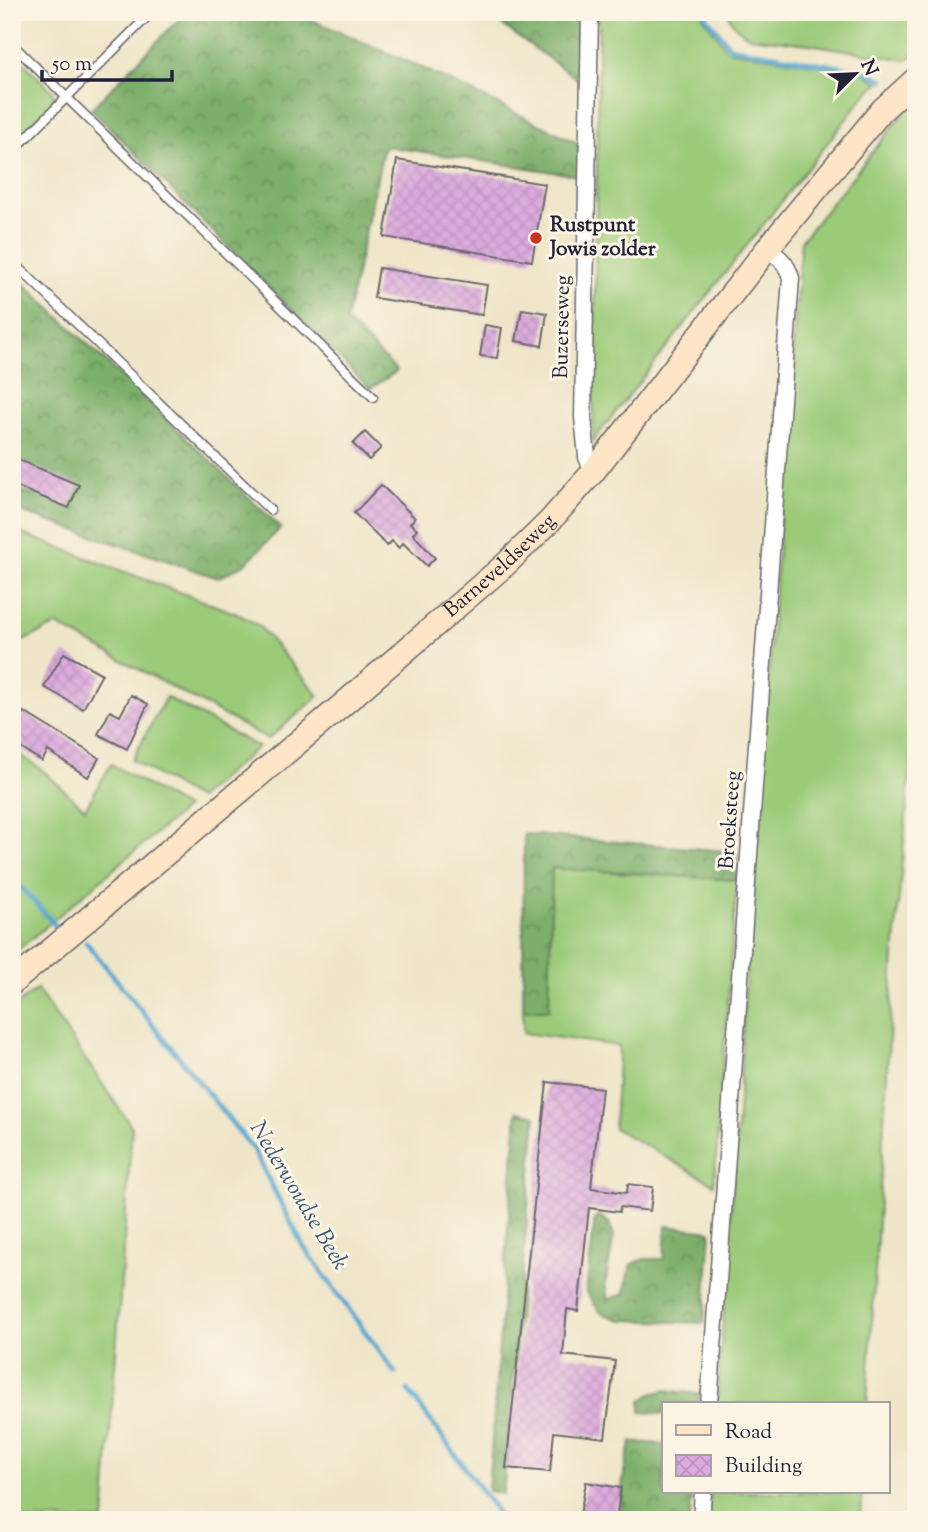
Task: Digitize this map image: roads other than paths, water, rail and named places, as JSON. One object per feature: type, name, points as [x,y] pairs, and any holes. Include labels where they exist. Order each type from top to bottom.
[{"type":"main road","name":"Barneveldseweg","points":[[12,983],[340,707],[495,573],[549,522],[593,472],[767,249],[882,110],[912,88]]},
{"type":"street","name":"Buzerseweg","points":[[590,12],[583,417],[587,457],[593,472]]},
{"type":"street","name":"Broeksteeg","points":[[709,1402],[790,291],[788,267],[779,256],[767,249]]},
{"type":"street","points":[[701,1520],[703,1494]]},
{"type":"lane","points":[[12,152],[152,12]]},
{"type":"lane","points":[[12,44],[373,397]]},
{"type":"lane","points":[[12,261],[270,510]]},
{"type":"waterway","points":[[703,12],[730,47],[867,72],[883,80]]},
{"type":"waterway","name":"Nederwoudse Beek","points":[[12,877],[55,925]]},
{"type":"waterway","name":"Nederwoudse Beek","points":[[86,942],[253,1149],[303,1246],[395,1373]]},
{"type":"waterway","name":"Nederwoudse Beek","points":[[408,1390],[503,1520]]},
{"type":"place","name":"Rustpunt Jowis zolder","points":[[536,238]]}]
